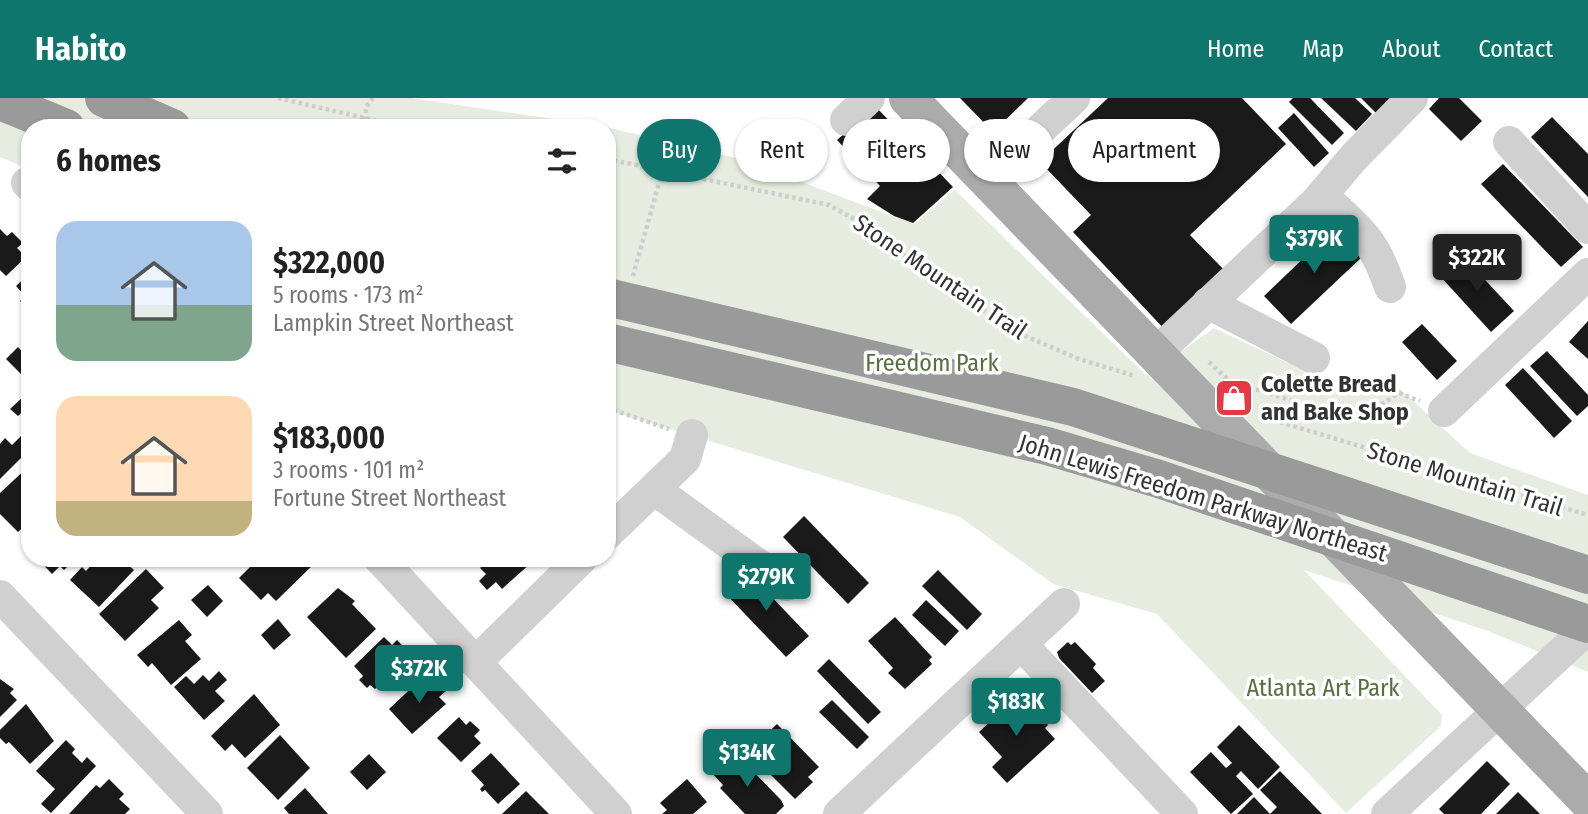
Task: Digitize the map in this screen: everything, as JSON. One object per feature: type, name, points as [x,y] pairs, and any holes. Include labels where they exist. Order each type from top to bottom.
[{"type":"highway","points":[[104,98],[152,119]]},
{"type":"highway","points":[[0,101],[44,119]]},
{"type":"highway","name":"John Lewis Freedom Parkway Northeast","points":[[620,286],[1073,407],[1588,575]]},
{"type":"highway","name":"John Lewis Freedom Parkway Northeast","points":[[616,344],[1047,446],[1159,479],[1588,626]]},
{"type":"main road","points":[[908,98],[964,155]]},
{"type":"main road","points":[[990,182],[1151,363],[1443,650],[1588,801]]},
{"type":"street","points":[[847,119],[869,98]]},
{"type":"street","points":[[1051,119],[1074,98]]},
{"type":"street","points":[[1151,363],[1208,303],[1322,195],[1353,157],[1412,98]]},
{"type":"street","points":[[1509,142],[1588,228]]},
{"type":"street","points":[[1322,195],[1370,240],[1379,253],[1390,287]]},
{"type":"street","points":[[1444,411],[1588,274]]},
{"type":"street","points":[[1208,303],[1314,358]]},
{"type":"street","points":[[616,525],[685,459],[692,435]]},
{"type":"street","points":[[654,489],[786,585]]},
{"type":"street","points":[[387,567],[617,814]]},
{"type":"street","points":[[476,662],[574,567]]},
{"type":"street","points":[[0,596],[207,814]]},
{"type":"street","points":[[839,814],[1063,604]]},
{"type":"street","points":[[1388,814],[1588,626]]},
{"type":"street","points":[[1021,644],[1129,749],[1182,814]]},
{"type":"path","points":[[278,98],[361,119]]},
{"type":"path","points":[[365,119],[366,107],[373,98]]},
{"type":"path","name":"Stone Mountain Trail","points":[[616,161],[637,166]]},
{"type":"path","points":[[620,286],[658,182]]},
{"type":"path","name":"Stone Mountain Trail","points":[[713,182],[829,205],[863,224],[959,295],[1023,335],[1079,359],[1151,363]]},
{"type":"path","points":[[1205,358],[1228,381],[1348,418],[1365,415],[1399,393],[1444,411]]},
{"type":"path","points":[[616,411],[692,435]]},
{"type":"path","name":"Stone Mountain Trail","points":[[1251,413],[1588,515]]},
{"type":"green space","name":"Freedom Park","points":[[0,98],[412,98],[552,119],[21,119],[21,166],[0,157]]},
{"type":"green space","name":"Freedom Park","points":[[616,129],[637,134],[637,182],[721,182],[721,154],[735,158],[735,182],[802,182],[914,224],[955,190],[1147,376],[1214,328],[1358,396],[1386,376],[1470,453],[1588,495],[1588,672],[1488,631],[1304,570],[1442,715],[1441,726],[1346,813],[1157,614],[1053,584],[960,517],[616,413]]},
{"type":"building","points":[[960,98],[1028,98],[1006,119],[980,119]]},
{"type":"building","points":[[1108,98],[1242,98],[1286,144],[1190,235],[1229,275],[1168,333],[1073,232],[1091,215],[1054,177],[1054,149],[1068,136],[1068,182],[1220,182],[1220,119],[1086,119]]},
{"type":"building","points":[[1293,98],[1310,98],[1344,133],[1332,145],[1289,102]]},
{"type":"building","points":[[1321,98],[1355,98],[1372,114],[1356,131]]},
{"type":"building","points":[[1361,98],[1392,98],[1376,113]]},
{"type":"building","points":[[1439,98],[1459,98],[1482,121],[1461,141],[1429,109]]},
{"type":"building","points":[[875,106],[888,119],[860,119]]},
{"type":"building","points":[[1294,113],[1329,153],[1314,167],[1278,128]]},
{"type":"building","points":[[1552,117],[1588,154],[1588,197],[1531,137]]},
{"type":"building","points":[[1503,164],[1583,247],[1561,267],[1481,184]]},
{"type":"building","points":[[876,182],[948,182],[953,187],[913,223],[894,216],[867,199],[880,186]]},
{"type":"building","points":[[0,229],[7,236],[12,232],[21,241],[17,248],[21,252],[21,262],[6,276],[0,270]]},
{"type":"building","points":[[1334,229],[1344,238],[1350,232],[1362,257],[1291,324],[1264,296]]},
{"type":"building","points":[[1462,255],[1514,311],[1491,332],[1440,276]]},
{"type":"building","points":[[1588,321],[1588,359],[1569,342]]},
{"type":"building","points":[[1422,324],[1457,361],[1437,380],[1402,342]]},
{"type":"building","points":[[18,347],[21,350],[21,374],[6,359]]},
{"type":"building","points":[[1547,351],[1588,395],[1588,406],[1577,416],[1530,366]]},
{"type":"building","points":[[1523,368],[1572,421],[1554,438],[1505,385]]},
{"type":"building","points":[[21,399],[21,413],[18,416],[10,409]]},
{"type":"building","points":[[21,436],[21,458],[0,479],[0,444],[5,438],[12,445]]},
{"type":"building","points":[[21,473],[21,529],[18,532],[0,514],[0,493]]},
{"type":"building","points":[[804,516],[869,583],[848,604],[783,537]]},
{"type":"building","points":[[45,567],[59,567],[52,574]]},
{"type":"building","points":[[82,567],[86,571],[90,567],[131,567],[134,570],[99,607],[70,580]]},
{"type":"building","points":[[250,567],[311,567],[276,601],[268,593],[261,600],[239,578]]},
{"type":"building","points":[[527,567],[502,589],[496,582],[487,590],[479,581],[486,574],[480,568]]},
{"type":"building","points":[[146,569],[164,588],[151,600],[159,608],[125,641],[99,614]]},
{"type":"building","points":[[745,569],[809,636],[786,657],[723,591]]},
{"type":"building","points":[[938,570],[982,614],[967,630],[922,586]]},
{"type":"building","points":[[208,585],[223,601],[207,617],[191,600]]},
{"type":"building","points":[[338,588],[355,601],[352,604],[376,629],[346,658],[307,617]]},
{"type":"building","points":[[926,600],[959,631],[945,646],[912,615]]},
{"type":"building","points":[[895,617],[932,657],[929,660],[932,664],[905,689],[888,673],[893,668],[868,641]]},
{"type":"building","points":[[278,619],[291,635],[274,650],[261,635]]},
{"type":"building","points":[[179,620],[192,635],[185,641],[201,659],[171,685],[152,663],[148,667],[137,655]]},
{"type":"building","points":[[384,637],[392,645],[397,640],[409,652],[404,657],[409,662],[397,674],[394,671],[375,689],[370,685],[367,688],[359,680],[363,676],[354,666]]},
{"type":"building","points":[[1068,642],[1071,645],[1075,642],[1096,664],[1093,668],[1105,681],[1092,693],[1059,658],[1057,652]]},
{"type":"building","points":[[829,659],[881,712],[868,724],[817,671]]},
{"type":"building","points":[[219,671],[227,680],[215,691],[225,701],[204,720],[174,687],[186,676],[194,684],[203,675],[209,681]]},
{"type":"building","points":[[422,678],[429,686],[436,680],[446,691],[439,697],[446,704],[412,734],[389,709]]},
{"type":"building","points":[[0,679],[14,689],[10,693],[17,700],[0,717]]},
{"type":"building","points":[[254,694],[280,725],[245,758],[232,744],[225,751],[211,736]]},
{"type":"building","points":[[1016,697],[1032,714],[1036,711],[1055,739],[1007,783],[992,767],[1002,757],[979,732]]},
{"type":"building","points":[[832,700],[869,737],[857,749],[819,712]]},
{"type":"building","points":[[26,704],[54,741],[30,764],[9,742],[6,744],[0,738],[0,730]]},
{"type":"building","points":[[459,717],[466,725],[470,721],[480,730],[474,736],[481,743],[461,762],[437,738]]},
{"type":"building","points":[[777,724],[819,767],[808,777],[813,782],[795,799],[754,758],[763,749],[757,743]]},
{"type":"building","points":[[1239,725],[1280,767],[1258,789],[1241,771],[1236,776],[1253,794],[1231,814],[1190,772],[1211,752],[1226,768],[1232,763],[1217,747]]},
{"type":"building","points":[[280,735],[310,768],[278,800],[247,768]]},
{"type":"building","points":[[66,740],[75,749],[72,753],[82,763],[87,757],[96,766],[51,813],[41,804],[55,789],[36,771]]},
{"type":"building","points":[[491,753],[520,784],[498,804],[485,790],[482,792],[480,789],[484,785],[471,771]]},
{"type":"building","points":[[369,754],[386,772],[367,790],[350,772]]},
{"type":"building","points":[[730,755],[740,765],[744,762],[781,800],[784,806],[776,814],[745,814],[720,788],[723,785],[711,772]]},
{"type":"building","points":[[1487,761],[1510,784],[1481,814],[1444,814],[1439,809]]},
{"type":"building","points":[[1280,771],[1322,814],[1270,814],[1277,807],[1260,790]]},
{"type":"building","points":[[109,779],[124,794],[119,799],[130,809],[125,814],[69,814],[96,785],[100,788]]},
{"type":"building","points":[[687,779],[707,802],[693,814],[662,814],[667,810],[660,803]]},
{"type":"building","points":[[305,788],[328,814],[289,814],[284,808]]},
{"type":"building","points":[[526,791],[549,814],[502,814]]},
{"type":"building","points":[[1518,792],[1540,814],[1496,814]]},
{"type":"building","points":[[1254,797],[1270,814],[1237,814]]},
{"type":"place","name":"Colette Bread and Bake Shop","points":[[1234,398]]},
{"type":"park label","name":"Atlanta Art Park","points":[[1323,688]]}]
